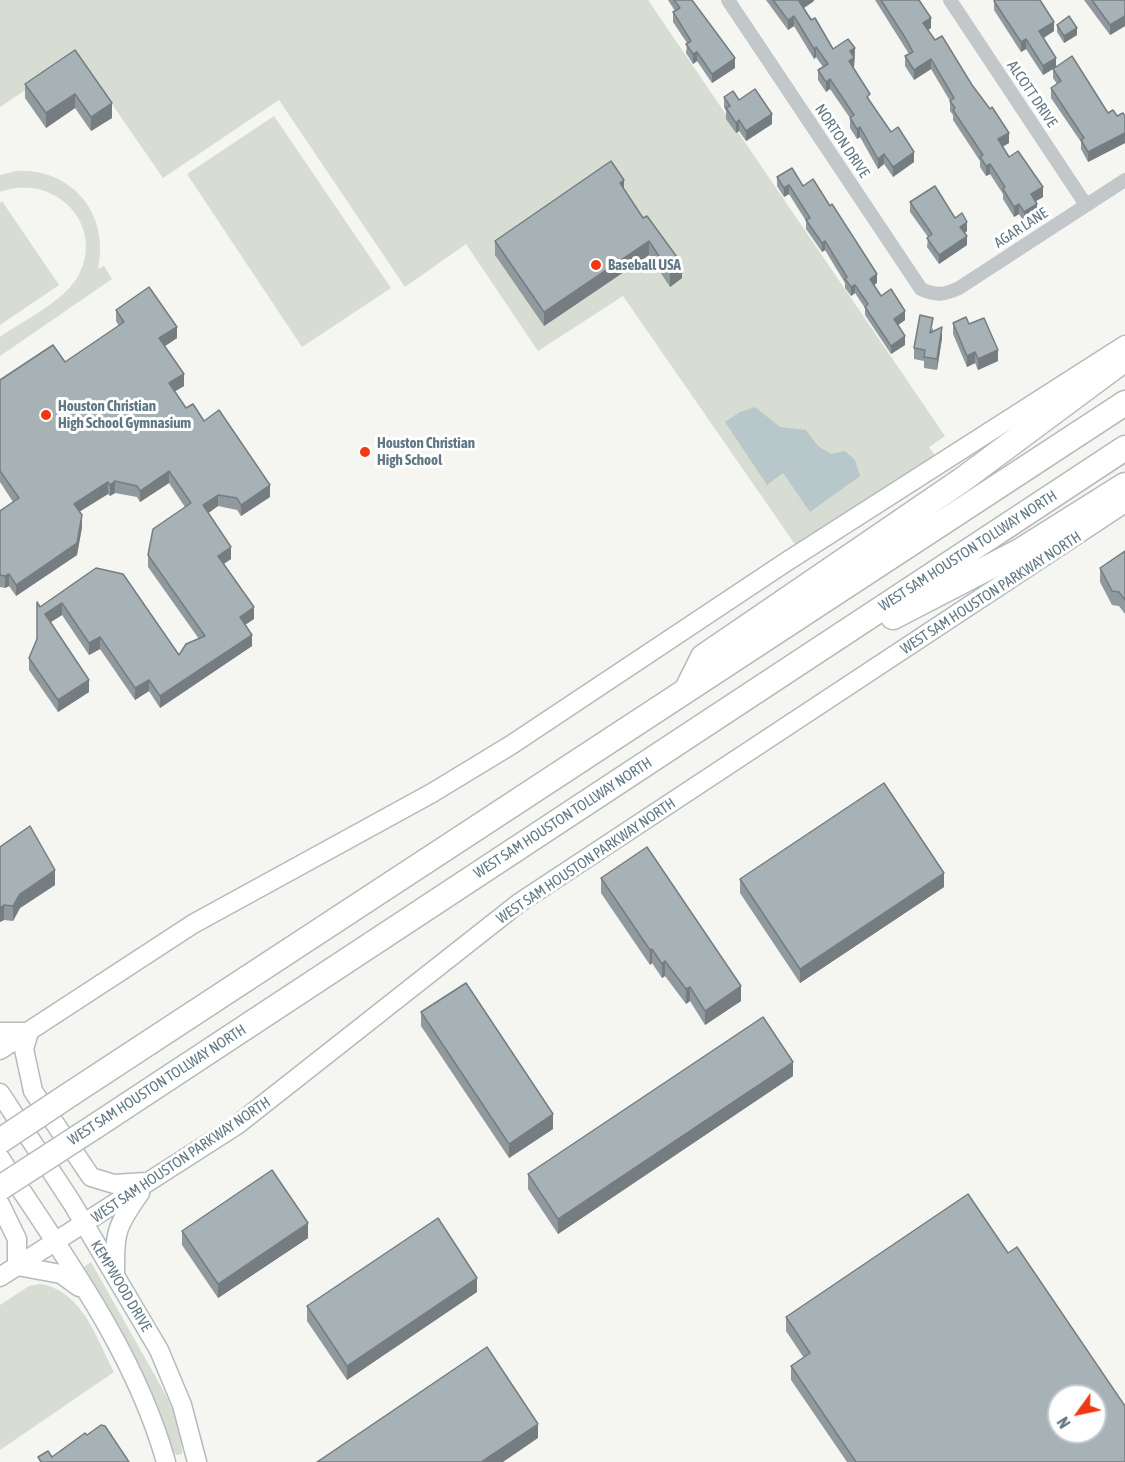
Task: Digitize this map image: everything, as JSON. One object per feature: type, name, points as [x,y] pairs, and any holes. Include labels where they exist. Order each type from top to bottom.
[{"type":"highway","points":[[686,691],[703,657],[962,480],[1125,359]]},
{"type":"highway","points":[[0,1141],[1125,403]]},
{"type":"highway","name":"WEST SAM HOUSTON TOLLWAY NORTH","points":[[0,1188],[1125,448]]},
{"type":"highway","points":[[764,686],[1020,551],[1125,485]]},
{"type":"main road","points":[[0,1050],[193,924],[432,793],[511,745],[786,562],[1125,345]]},
{"type":"main road","name":"WEST SAM HOUSTON PARKWAY NORTH","points":[[0,1277],[85,1225],[237,1125],[519,903],[1125,504]]},
{"type":"main road","points":[[0,1032],[29,1032]]},
{"type":"main road","points":[[29,1032],[24,1049],[33,1090],[91,1177],[114,1184],[148,1182]]},
{"type":"main road","name":"KEMPWOOD DRIVE","points":[[0,1093],[85,1225],[159,1350],[182,1405],[197,1462]]},
{"type":"main road","name":"KEMPWOOD DRIVE","points":[[0,1158],[114,1333],[154,1419],[166,1462]]},
{"type":"main road","points":[[116,1277],[115,1237],[119,1223],[148,1182]]},
{"type":"main road","points":[[0,1204],[17,1239],[17,1266],[61,1274],[89,1294]]},
{"type":"street","name":"NORTON DRIVE","points":[[728,0],[914,279],[921,289],[933,294]]},
{"type":"street","name":"ALCOTT DRIVE","points":[[950,0],[1086,205]]},
{"type":"street","name":"AGAR LANE","points":[[933,294],[945,295],[959,288],[1125,180]]},
{"type":"shaded area","name":"Baseball USA","points":[[0,0],[648,0],[945,436],[929,447],[941,464],[801,553],[623,296],[538,351],[466,244],[405,287],[279,100],[163,178],[78,55],[0,107]]},
{"type":"shaded area","points":[[274,116],[391,288],[302,347],[187,174]]},
{"type":"shaded area","points":[[16,171],[36,172],[54,177],[70,186],[82,198],[92,213],[98,230],[100,249],[98,269],[104,266],[112,279],[0,356],[0,337],[62,295],[77,278],[85,259],[86,240],[80,222],[70,208],[56,196],[39,189],[20,188],[0,192],[0,175]]},
{"type":"shaded area","points":[[2,201],[59,285],[0,325],[0,203]]},
{"type":"shaded area","points":[[755,407],[780,427],[806,430],[818,446],[831,454],[845,451],[855,460],[860,476],[810,512],[783,473],[767,485],[725,422],[740,412]]},
{"type":"shaded area","points":[[91,1262],[167,1397],[181,1430],[182,1454],[176,1455],[169,1446],[80,1270]]},
{"type":"shaded area","points":[[40,1284],[55,1288],[77,1306],[94,1331],[114,1372],[0,1450],[0,1305],[29,1286]]},
{"type":"building","points":[[674,0],[692,0],[735,58],[712,74],[697,52],[693,54],[686,44],[691,41],[673,12],[680,8]]},
{"type":"building","points":[[773,0],[801,0],[799,1],[811,20],[815,18],[833,49],[848,39],[855,48],[850,51],[854,58],[849,61],[870,94],[867,97],[891,132],[898,127],[914,152],[893,167],[884,154],[878,159],[860,127],[857,129],[850,118],[854,115],[830,79],[826,82],[818,70],[828,64],[816,47],[814,49],[794,16],[788,20]]},
{"type":"building","points":[[881,0],[919,0],[931,18],[923,23],[935,40],[942,36],[972,85],[990,109],[992,107],[1009,133],[998,139],[1009,157],[1018,151],[1043,187],[1031,194],[1037,204],[1024,212],[1019,204],[1014,207],[1003,189],[1005,187],[990,164],[986,166],[980,157],[983,155],[953,110],[955,108],[950,101],[954,98],[931,59],[914,70],[905,56],[913,52]]},
{"type":"building","points":[[995,0],[1040,0],[1054,22],[1039,31],[1056,58],[1043,66],[1026,39],[1021,42]]},
{"type":"building","points":[[1092,0],[1125,0],[1125,16],[1110,25]]},
{"type":"building","points":[[1069,16],[1077,28],[1064,36],[1057,25]]},
{"type":"building","points":[[75,50],[112,103],[91,117],[75,94],[46,113],[25,84]]},
{"type":"building","points":[[1072,56],[1108,113],[1113,110],[1117,116],[1123,113],[1125,116],[1125,133],[1088,152],[1081,140],[1084,138],[1051,88],[1061,81],[1053,69]]},
{"type":"building","points":[[755,89],[772,114],[746,131],[739,120],[736,123],[726,108],[730,106],[724,97],[733,91],[739,100]]},
{"type":"building","points":[[611,161],[624,180],[620,183],[643,218],[647,216],[682,264],[670,273],[649,241],[544,312],[495,241]]},
{"type":"building","points":[[792,168],[803,186],[813,179],[877,274],[870,279],[881,296],[891,289],[905,311],[894,319],[905,336],[891,346],[865,307],[868,304],[855,285],[851,287],[845,279],[847,277],[825,241],[822,243],[806,220],[810,218],[789,185],[784,188],[777,177]]},
{"type":"building","points":[[935,186],[955,218],[962,213],[967,222],[960,227],[967,236],[939,255],[927,238],[932,234],[910,202]]},
{"type":"building","points":[[149,287],[177,327],[159,338],[184,374],[169,383],[186,408],[193,404],[204,421],[219,410],[270,485],[241,505],[237,498],[218,495],[203,505],[231,547],[218,556],[254,607],[240,617],[252,635],[160,696],[149,680],[135,688],[100,637],[89,643],[62,603],[45,614],[89,680],[58,700],[29,658],[37,639],[37,602],[40,607],[96,568],[123,574],[179,655],[186,644],[205,636],[148,555],[153,529],[191,503],[169,471],[140,491],[137,486],[115,481],[110,485],[108,482],[74,504],[82,515],[77,543],[16,585],[9,574],[0,575],[0,511],[19,498],[0,471],[0,380],[53,345],[65,362],[124,322],[116,310]]},
{"type":"building","points":[[920,315],[933,318],[930,333],[942,327],[937,359],[924,357],[925,350],[914,348]]},
{"type":"building","points":[[966,317],[969,324],[984,318],[998,350],[978,359],[975,352],[967,356],[953,323]]},
{"type":"building","points":[[1125,551],[1125,600],[1119,592],[1112,591],[1100,568]]},
{"type":"building","points":[[884,783],[944,873],[800,969],[740,879]]},
{"type":"building","points":[[30,826],[55,870],[20,894],[13,906],[4,905],[0,908],[0,847]]},
{"type":"building","points":[[647,847],[741,986],[705,1011],[690,987],[686,989],[665,961],[662,964],[652,949],[650,950],[601,878]]},
{"type":"building","points":[[466,983],[553,1114],[509,1144],[421,1012]]},
{"type":"building","points":[[763,1017],[793,1062],[558,1219],[528,1174]]},
{"type":"building","points":[[272,1170],[308,1223],[218,1284],[182,1231]]},
{"type":"building","points":[[968,1194],[1008,1253],[1017,1247],[1125,1406],[1125,1462],[856,1462],[791,1366],[810,1353],[786,1317]]},
{"type":"building","points":[[438,1218],[477,1278],[347,1366],[307,1306]]},
{"type":"building","points":[[487,1347],[538,1424],[481,1462],[317,1462]]},
{"type":"building","points":[[101,1425],[105,1426],[129,1462],[41,1462],[38,1457],[48,1451],[52,1457],[85,1433],[87,1435]]},
{"type":"place","name":"Baseball USA","points":[[596,265]]},
{"type":"place","name":"Houston Christian High School Gymnasium","points":[[46,415]]},
{"type":"place","name":"Houston Christian High School","points":[[365,452]]}]
